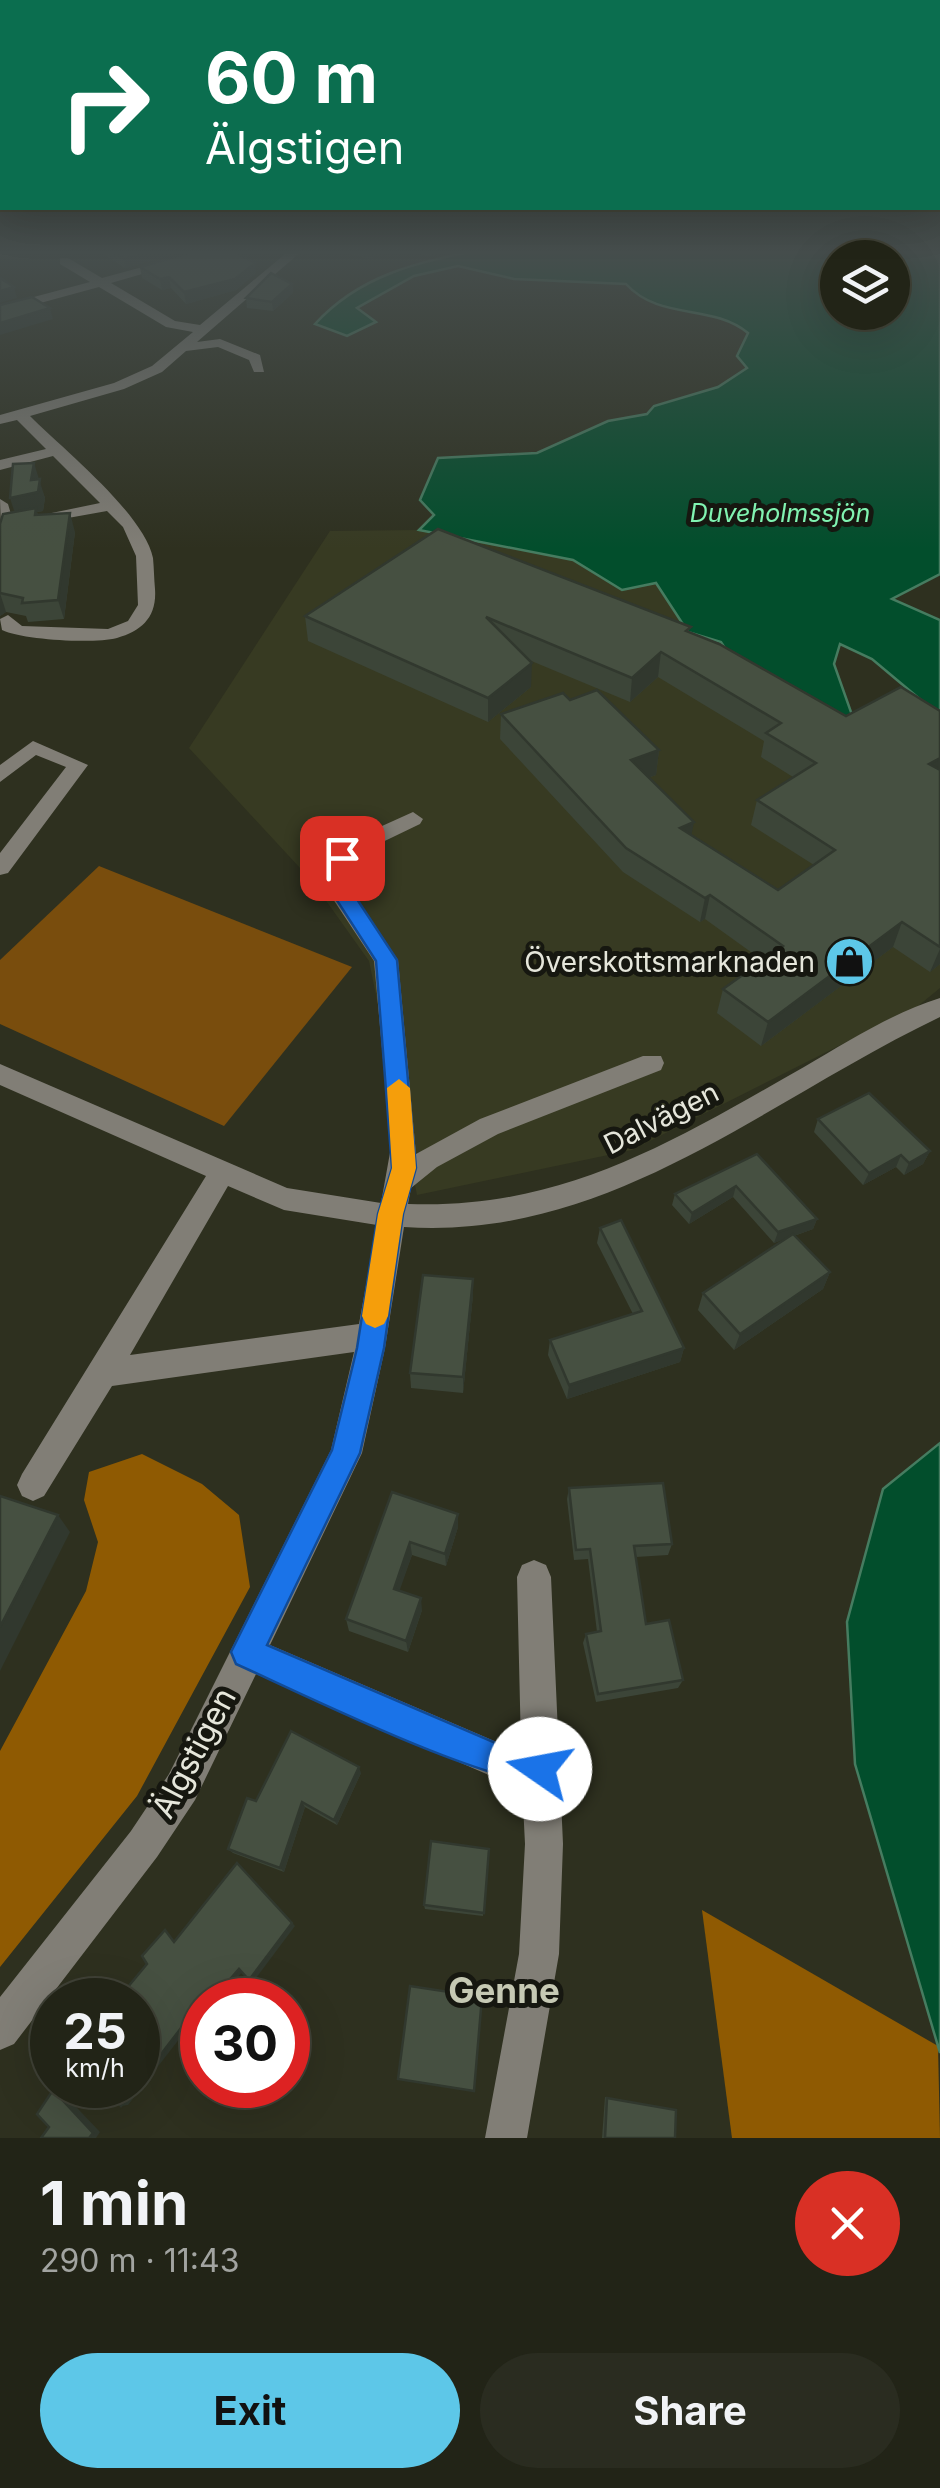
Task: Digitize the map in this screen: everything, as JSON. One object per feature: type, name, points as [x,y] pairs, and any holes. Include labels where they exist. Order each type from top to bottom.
[{"type":"street","points":[[0,420],[140,378],[183,350]]},
{"type":"street","points":[[241,350],[255,358],[259,369]]},
{"type":"street","points":[[8,620],[8,626],[19,631],[110,634],[134,626],[147,606],[144,556],[130,524],[20,415]]},
{"type":"street","points":[[0,465],[58,450]]},
{"type":"street","points":[[0,504],[7,527],[114,505]]},
{"type":"street","points":[[0,776],[33,747],[78,765],[0,868]]},
{"type":"street","points":[[390,1214],[400,1181],[404,1147],[391,982],[380,949],[344,899],[336,871],[342,858],[356,848],[413,819]]},
{"type":"street","name":"Dalvägen","points":[[0,1074],[284,1199],[332,1210],[485,1214],[580,1194],[708,1132],[940,1007]]},
{"type":"street","points":[[400,1181],[418,1166],[519,1113],[652,1063]]},
{"type":"street","points":[[33,1486],[222,1174]]},
{"type":"street","name":"Älgstigen","points":[[0,2030],[144,1844],[182,1787],[346,1453],[372,1336],[390,1214]]},
{"type":"street","points":[[103,1374],[372,1336]]},
{"type":"street","points":[[506,2138],[539,1954],[544,1844],[534,1577]]},
{"type":"street","points":[[247,1652],[498,1761],[540,1769]]},
{"type":"shaded area","points":[[419,530],[573,560],[622,590],[656,583],[688,632],[722,642],[740,671],[940,799],[940,988],[918,1006],[632,1150],[417,1195],[369,961],[312,881],[189,748],[330,531]]},
{"type":"shaded area","points":[[99,866],[352,967],[224,1126],[0,1024],[0,960]]},
{"type":"shaded area","points":[[142,1454],[202,1484],[239,1515],[250,1587],[137,1796],[0,1967],[0,1751],[86,1591],[98,1542],[84,1500],[89,1472]]},
{"type":"shaded area","points":[[702,1910],[938,2046],[940,2138],[732,2138]]},
{"type":"water","name":"Duveholmssjön","points":[[740,350],[940,350],[940,574],[892,599],[940,620],[940,716],[872,659],[840,644],[834,664],[852,715],[940,772],[740,671],[721,642],[688,632],[656,583],[622,590],[573,560],[419,530],[434,515],[420,500],[438,458],[537,453],[608,421],[647,414],[654,406],[718,387],[747,368],[737,356]]},
{"type":"water","points":[[940,1443],[940,2053],[855,1764],[847,1622],[883,1489]]},
{"type":"building","points":[[34,463],[31,480],[40,479],[38,492],[10,498],[13,464]]},
{"type":"building","points":[[36,508],[35,515],[70,513],[58,600],[22,603],[23,598],[0,593],[0,524],[3,514]]},
{"type":"building","points":[[438,529],[691,627],[686,631],[719,644],[846,716],[901,687],[940,711],[940,758],[929,764],[940,770],[940,947],[902,922],[768,1022],[723,989],[783,946],[710,895],[705,898],[626,848],[501,714],[563,693],[570,700],[597,690],[659,750],[631,760],[694,822],[680,828],[778,890],[835,850],[757,800],[816,763],[766,733],[781,723],[661,652],[632,678],[486,617],[532,663],[488,698],[305,616]]},
{"type":"building","points":[[869,1093],[930,1151],[909,1163],[901,1155],[869,1173],[818,1119]]},
{"type":"building","points":[[757,1154],[817,1219],[778,1232],[736,1186],[692,1213],[675,1194]]},
{"type":"building","points":[[621,1220],[684,1348],[569,1385],[550,1340],[642,1311],[600,1228]]},
{"type":"building","points":[[793,1234],[830,1272],[740,1334],[703,1293]]},
{"type":"building","points":[[423,1275],[473,1279],[463,1377],[410,1373]]},
{"type":"building","points":[[663,1483],[672,1544],[634,1546],[646,1624],[669,1620],[683,1680],[598,1694],[586,1634],[601,1631],[590,1549],[576,1550],[569,1488]]},
{"type":"building","points":[[392,1492],[458,1514],[445,1554],[410,1542],[394,1589],[421,1598],[406,1641],[346,1619]]},
{"type":"building","points":[[0,1496],[58,1515],[0,1627]]},
{"type":"building","points":[[291,1731],[359,1767],[334,1820],[302,1802],[280,1868],[228,1849],[247,1798],[256,1801]]},
{"type":"building","points":[[431,1841],[489,1849],[484,1913],[424,1905]]},
{"type":"building","points":[[237,1863],[292,1923],[251,1978],[239,1969],[231,1978],[180,1978],[180,2029],[160,2055],[160,1978],[135,1978],[147,1964],[142,1956],[165,1930],[174,1942]]},
{"type":"building","points":[[410,1986],[482,1997],[474,2091],[398,2079]]},
{"type":"building","points":[[607,2098],[676,2110],[675,2138],[605,2138]]},
{"type":"building","points":[[41,2108],[70,2108],[93,2133],[89,2138],[41,2138],[49,2127],[37,2114]]},
{"type":"slow traffic","points":[[375,1316],[390,1214],[404,1168],[399,1088]]},
{"type":"place","name":"Överskottsmarknaden","points":[[850,962]]},
{"type":"district","name":"Genne","points":[[504,1991]]},
{"type":"route","points":[[342,858],[336,871],[337,885],[374,938],[386,960],[391,982],[404,1168],[390,1214],[370,1348],[346,1453],[247,1652],[498,1761],[540,1769]]}]
